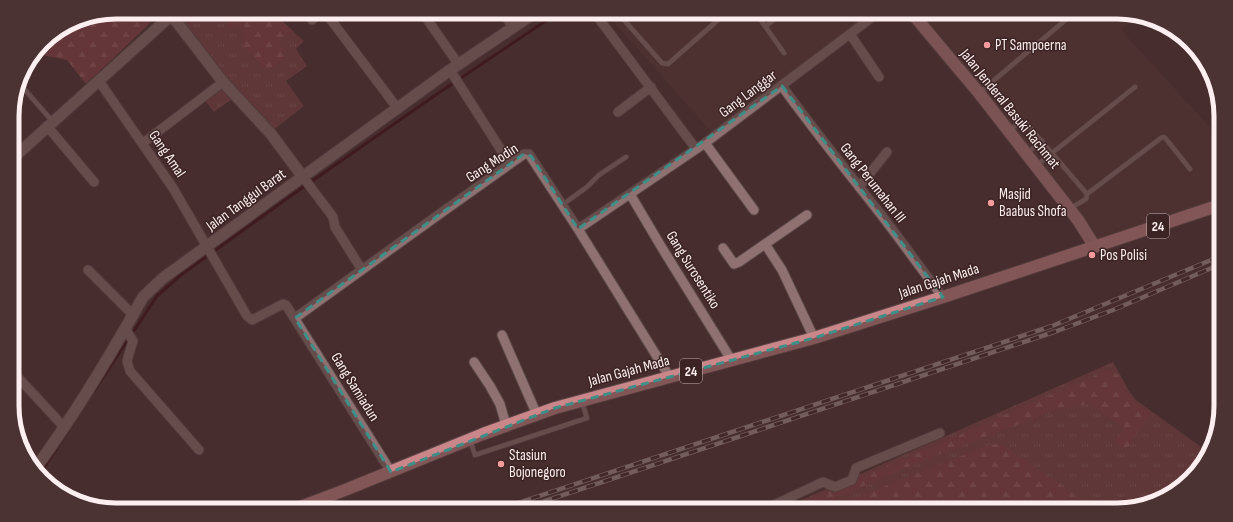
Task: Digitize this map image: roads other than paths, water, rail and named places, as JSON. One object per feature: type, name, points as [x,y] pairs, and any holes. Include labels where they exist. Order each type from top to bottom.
[{"type":"highway","name":"24","points":[[1095,247],[1214,207]]},
{"type":"highway","name":"Jalan Gajah Mada","points":[[310,503],[391,472],[470,439],[536,415],[669,376],[732,361],[814,338],[1095,247]]},
{"type":"main road","name":"Jalan Jenderal Basuki Rachmat","points":[[917,19],[979,93],[1078,220],[1095,247]]},
{"type":"street","points":[[19,153],[165,19]]},
{"type":"street","points":[[176,19],[223,82],[270,134],[304,176],[332,217],[335,227],[362,270]]},
{"type":"street","points":[[330,19],[398,109]]},
{"type":"street","points":[[426,19],[454,70],[460,86],[510,164]]},
{"type":"street","points":[[507,19],[513,27]]},
{"type":"street","name":"Jalan Tanggul Barat","points":[[38,464],[127,330],[143,297],[152,288],[163,278],[209,250],[304,176],[525,19]]},
{"type":"street","points":[[599,19],[696,149]]},
{"type":"street","name":"Gang Langgar","points":[[578,229],[696,149],[870,19]]},
{"type":"street","points":[[850,34],[879,77]]},
{"type":"street","name":"Gang Amal","points":[[99,80],[173,188],[249,319],[252,320],[285,304],[295,318]]},
{"type":"street","points":[[143,143],[223,82]]},
{"type":"street","name":"Gang Perumahan III","points":[[782,86],[805,119],[880,213],[916,264],[943,297]]},
{"type":"street","points":[[618,112],[651,87]]},
{"type":"street","points":[[50,124],[94,182]]},
{"type":"street","points":[[704,143],[754,210]]},
{"type":"street","points":[[859,187],[887,152]]},
{"type":"street","name":"Gang Modin","points":[[295,318],[524,154],[529,154],[578,229],[669,376]]},
{"type":"street","name":"Gang Surosentiko","points":[[630,194],[732,361]]},
{"type":"street","points":[[723,248],[734,264],[807,215]]},
{"type":"street","points":[[765,244],[782,270],[814,338]]},
{"type":"street","points":[[88,270],[133,316]]},
{"type":"street","name":"Gang Samiadun","points":[[295,318],[391,472]]},
{"type":"street","points":[[127,330],[133,341],[128,361],[130,371],[199,450]]},
{"type":"street","points":[[502,335],[536,415]]},
{"type":"street","points":[[474,362],[500,404],[506,425]]},
{"type":"street","points":[[19,378],[64,426]]},
{"type":"street","points":[[778,503],[823,482],[835,487],[852,480],[856,468],[940,433]]},
{"type":"lane","points":[[624,19],[662,63],[668,64],[719,19]]},
{"type":"lane","points":[[760,19],[784,53]]},
{"type":"lane","points":[[766,26],[774,19]]},
{"type":"lane","points":[[979,93],[1068,19]]},
{"type":"lane","points":[[1036,166],[1135,87]]},
{"type":"lane","points":[[23,88],[50,124]]},
{"type":"lane","points":[[1009,132],[1021,122],[1029,126],[1087,194]]},
{"type":"lane","points":[[1069,209],[1086,199],[1087,194],[1164,137],[1190,169]]},
{"type":"lane","points":[[1026,154],[1042,141]]},
{"type":"lane","points":[[562,205],[587,187],[599,175],[626,156]]},
{"type":"lane","points":[[470,439],[475,455],[587,418],[581,401]]},
{"type":"waterway","points":[[94,391],[157,296],[181,275],[292,195],[440,92],[549,19]]},
{"type":"waterway","points":[[43,470],[68,431]]},
{"type":"railway","points":[[518,503],[1052,326],[1214,259]]},
{"type":"railway","points":[[539,503],[1057,331],[1113,310],[1214,267]]},
{"type":"place","name":"PT Sampoerna","points":[[987,45]]},
{"type":"place","name":"Masjid Baabus Shofa","points":[[991,203]]},
{"type":"place","name":"Pos Polisi","points":[[1092,255]]},
{"type":"place","name":"Stasiun Bojonegoro","points":[[501,464]]}]
